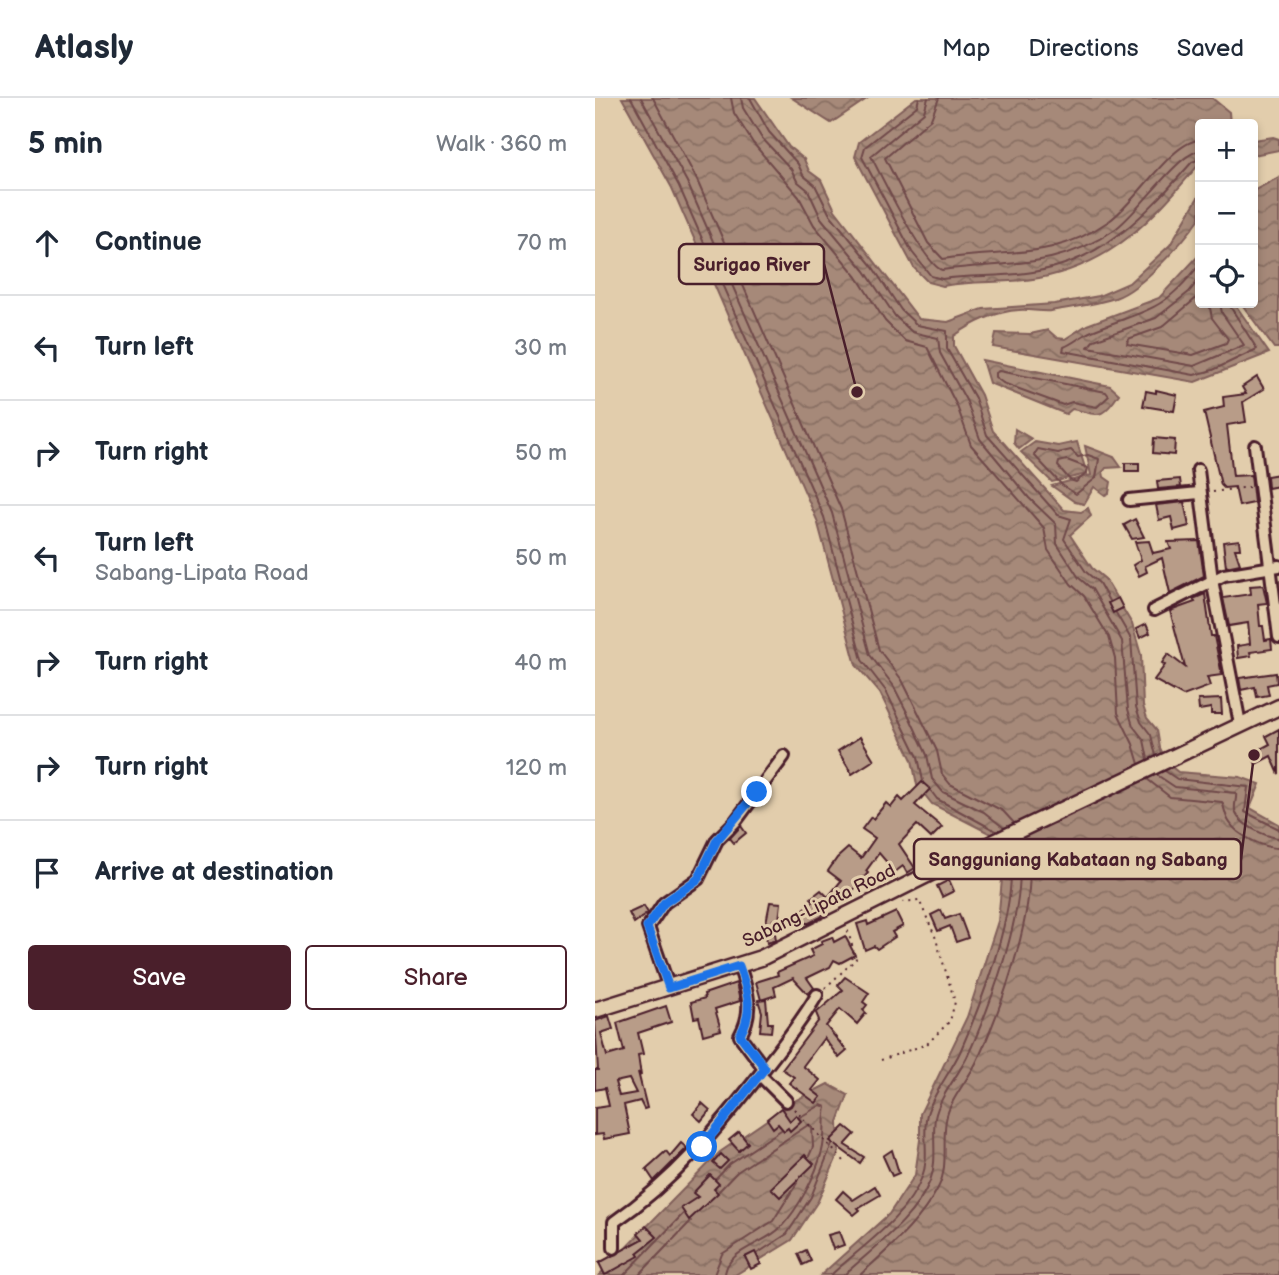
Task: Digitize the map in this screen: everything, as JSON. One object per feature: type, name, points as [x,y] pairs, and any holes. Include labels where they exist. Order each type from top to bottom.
[{"type":"main road","name":"Sabang-Lipata Road","points":[[595,1010],[739,966],[1192,746],[1279,707]]},
{"type":"street","points":[[1255,446],[1275,566],[1279,637]]},
{"type":"street","points":[[1198,470],[1212,580],[1240,724]]},
{"type":"street","points":[[1129,500],[1199,493]]},
{"type":"street","points":[[1154,610],[1212,580],[1239,570],[1275,566]]},
{"type":"street","points":[[669,988],[647,927],[664,903],[698,879],[717,840],[735,822],[784,756]]},
{"type":"street","points":[[739,966],[750,997],[748,1023],[740,1035],[762,1071],[787,1103]]},
{"type":"street","points":[[614,1248],[614,1222],[647,1200],[702,1147],[793,1036],[817,995]]},
{"type":"path","points":[[1199,493],[1260,486]]},
{"type":"path","points":[[881,1060],[927,1044],[950,1021],[955,1002],[936,936],[919,900],[899,902]]},
{"type":"path","points":[[817,995],[856,959],[844,917]]},
{"type":"path","points":[[787,1103],[846,1163]]},
{"type":"water","points":[[622,98],[755,98],[789,147],[804,159],[809,171],[821,180],[835,210],[919,319],[948,322],[983,309],[1054,304],[1099,296],[1129,283],[1170,245],[1195,202],[1193,228],[1161,264],[1126,293],[1083,306],[1051,311],[1011,311],[994,315],[954,336],[954,346],[981,395],[993,431],[1064,510],[1081,512],[1088,508],[1091,516],[1070,535],[1092,568],[1105,579],[1132,624],[1141,655],[1143,706],[1147,718],[1157,730],[1160,748],[1168,764],[1178,772],[1240,777],[1260,784],[1250,808],[1279,824],[1279,1275],[821,1275],[889,1214],[915,1175],[920,1140],[920,1114],[967,1017],[998,921],[1003,869],[1001,852],[989,833],[932,804],[917,785],[912,760],[880,693],[856,665],[817,520],[672,188]]},
{"type":"water","points":[[792,98],[868,98],[831,123]]},
{"type":"water","points":[[916,98],[1212,98],[1229,112],[1230,119],[1195,119],[1195,169],[1148,220],[1111,250],[1066,271],[1039,278],[943,286],[928,282],[914,268],[855,157],[859,142]]},
{"type":"water","points":[[1258,139],[1279,139],[1279,150],[1258,154]]},
{"type":"water","points":[[1279,177],[1279,348],[1274,348],[1245,308],[1258,308],[1258,188]]},
{"type":"water","points":[[1195,259],[1195,308],[1238,308],[1269,353],[1195,382],[993,347],[996,333],[1030,334],[1048,330],[1057,338],[1065,339],[1087,325],[1159,298]]},
{"type":"water","points":[[982,360],[1110,386],[1119,394],[1107,409],[1099,414],[1072,409],[1066,414],[989,383]]},
{"type":"water","points":[[1015,429],[1032,439],[1019,449],[1014,443]]},
{"type":"water","points":[[1035,442],[1058,446],[1077,442],[1087,474],[1052,482],[1021,452]]},
{"type":"water","points":[[1085,446],[1114,457],[1121,467],[1106,468],[1103,472],[1104,477],[1111,482],[1109,493],[1105,495],[1094,487],[1084,504],[1075,502],[1052,486],[1091,475]]},
{"type":"water","points":[[828,1084],[848,1095],[838,1122],[839,1152],[818,1201],[792,1240],[735,1275],[599,1275],[720,1152],[796,1100]]},
{"type":"building","points":[[1257,377],[1264,389],[1243,402],[1246,422],[1227,425],[1233,476],[1251,475],[1254,503],[1239,506],[1235,487],[1224,488],[1221,485],[1204,412],[1224,407],[1223,397],[1246,394],[1242,387]]},
{"type":"building","points":[[1156,390],[1177,395],[1174,411],[1143,406],[1146,391],[1156,393]]},
{"type":"building","points":[[1154,438],[1175,440],[1174,455],[1153,453]]},
{"type":"building","points":[[1125,463],[1139,463],[1139,471],[1125,471]]},
{"type":"building","points":[[1279,474],[1279,486],[1268,488],[1267,476]]},
{"type":"building","points":[[1180,479],[1181,487],[1158,489],[1157,481]]},
{"type":"building","points":[[1184,502],[1189,526],[1174,530],[1171,517],[1159,520],[1156,505]]},
{"type":"building","points":[[1135,519],[1144,537],[1132,539],[1124,525]]},
{"type":"building","points":[[1239,540],[1240,549],[1235,549],[1240,564],[1226,567],[1223,542]]},
{"type":"building","points":[[1149,541],[1153,553],[1171,549],[1168,542],[1199,541],[1204,576],[1170,593],[1162,558],[1145,566],[1147,572],[1139,576],[1133,565],[1141,560],[1135,542]]},
{"type":"building","points":[[1263,585],[1267,603],[1258,604],[1260,626],[1263,626],[1265,640],[1271,639],[1272,649],[1250,652],[1251,656],[1238,658],[1237,646],[1250,644],[1248,623],[1229,626],[1223,598],[1251,594],[1250,586]]},
{"type":"building","points":[[1205,594],[1211,636],[1214,636],[1222,675],[1207,677],[1210,686],[1183,696],[1154,680],[1165,665],[1162,663],[1168,654],[1185,667],[1170,611],[1195,602],[1193,599]]},
{"type":"building","points":[[1118,598],[1123,608],[1113,613],[1108,603]]},
{"type":"building","points":[[1146,624],[1150,633],[1140,638],[1136,629]]},
{"type":"building","points":[[1276,673],[1277,683],[1267,685],[1269,695],[1257,697],[1255,687],[1241,690],[1239,678]]},
{"type":"building","points":[[1221,699],[1222,714],[1211,714],[1211,708],[1199,710],[1198,700]]},
{"type":"building","points":[[1279,729],[1279,774],[1271,756],[1256,764],[1251,754],[1270,744],[1266,736]]},
{"type":"building","points":[[860,737],[874,760],[852,774],[838,751]]},
{"type":"building","points":[[922,782],[930,789],[915,805],[942,827],[931,838],[917,825],[899,844],[915,868],[907,873],[903,866],[895,872],[879,853],[866,871],[868,873],[844,901],[840,898],[821,917],[809,923],[799,923],[799,913],[814,901],[811,898],[821,890],[828,897],[841,881],[828,871],[837,858],[848,848],[861,858],[875,838],[862,829],[871,817],[873,819],[886,803],[891,807],[899,797],[903,801]]},
{"type":"building","points":[[741,826],[746,833],[734,843],[730,838]]},
{"type":"building","points":[[949,880],[954,891],[942,897],[937,886]]},
{"type":"building","points":[[770,902],[781,903],[779,920],[773,920],[776,940],[767,943],[765,928]]},
{"type":"building","points":[[644,906],[648,913],[634,923],[629,913]]},
{"type":"building","points":[[941,910],[945,919],[959,914],[968,938],[956,942],[950,926],[938,931],[931,915]]},
{"type":"building","points":[[896,912],[903,926],[892,932],[895,937],[877,949],[874,946],[865,950],[857,924],[867,921],[868,925]]},
{"type":"building","points":[[845,936],[855,955],[840,963],[834,960],[830,967],[807,978],[814,988],[808,994],[793,978],[774,987],[776,995],[761,1000],[756,982],[778,975],[777,972],[813,956],[810,950],[822,944],[821,941],[832,937],[834,942]]},
{"type":"building","points":[[845,977],[869,993],[863,1002],[867,1005],[863,1010],[866,1013],[857,1024],[840,1009],[826,1026],[847,1051],[839,1058],[824,1038],[803,1066],[820,1080],[812,1090],[821,1097],[816,1103],[789,1083],[794,1077],[782,1069],[819,1020],[816,1013],[843,990],[838,985]]},
{"type":"building","points":[[736,983],[740,1001],[715,1009],[721,1030],[703,1035],[699,1017],[694,1018],[691,1002],[705,998],[704,994]]},
{"type":"building","points":[[766,999],[768,1023],[772,1023],[771,1032],[760,1031],[762,1012],[758,1000]]},
{"type":"building","points":[[666,1006],[671,1022],[638,1033],[643,1054],[638,1055],[641,1076],[638,1072],[647,1108],[644,1109],[640,1101],[624,1105],[630,1134],[604,1139],[603,1134],[595,1135],[595,1108],[609,1106],[605,1088],[595,1090],[595,1070],[598,1070],[595,1021],[609,1016],[613,1029],[601,1033],[607,1056],[624,1051],[617,1023]],"holes":[[[629,1079],[636,1093],[619,1096],[615,1082]]]},
{"type":"building","points":[[702,1103],[710,1110],[701,1121],[693,1114]]},
{"type":"building","points":[[781,1108],[790,1121],[796,1115],[801,1121],[790,1131],[788,1128],[784,1131],[778,1124],[773,1128],[767,1119]]},
{"type":"building","points":[[845,1126],[855,1134],[845,1145],[864,1157],[860,1163],[830,1141]]},
{"type":"building","points":[[739,1132],[748,1143],[739,1151],[729,1140]]},
{"type":"building","points":[[681,1143],[687,1148],[654,1181],[646,1169],[666,1151],[670,1156]]},
{"type":"building","points":[[892,1150],[899,1173],[892,1176],[883,1156]]},
{"type":"building","points":[[721,1154],[728,1161],[720,1169],[713,1163]]},
{"type":"building","points":[[805,1155],[814,1164],[780,1197],[771,1188]]},
{"type":"building","points":[[710,1175],[719,1184],[714,1189],[718,1193],[689,1220],[681,1208],[698,1197],[693,1193]]},
{"type":"building","points":[[875,1186],[880,1195],[858,1208],[860,1210],[854,1215],[836,1199],[843,1191],[853,1200]]},
{"type":"building","points":[[646,1226],[657,1237],[637,1253],[639,1256],[605,1275],[599,1263],[643,1239],[638,1233]]},
{"type":"building","points":[[839,1232],[844,1245],[833,1249],[828,1235]]},
{"type":"building","points":[[806,1250],[811,1261],[803,1265],[798,1254]]},
{"type":"building","points":[[755,1252],[761,1264],[751,1269],[745,1257]]},
{"type":"place","name":"Surigao River","points":[[857,392]]},
{"type":"place","name":"Sangguniang Kabataan ng Sabang","points":[[1254,755]]},
{"type":"route","points":[[702,1147],[744,1098],[765,1068],[740,1035],[748,1023],[750,997],[739,966],[669,988],[647,927],[664,903],[687,890],[698,879],[717,840],[735,822],[757,792]]}]
